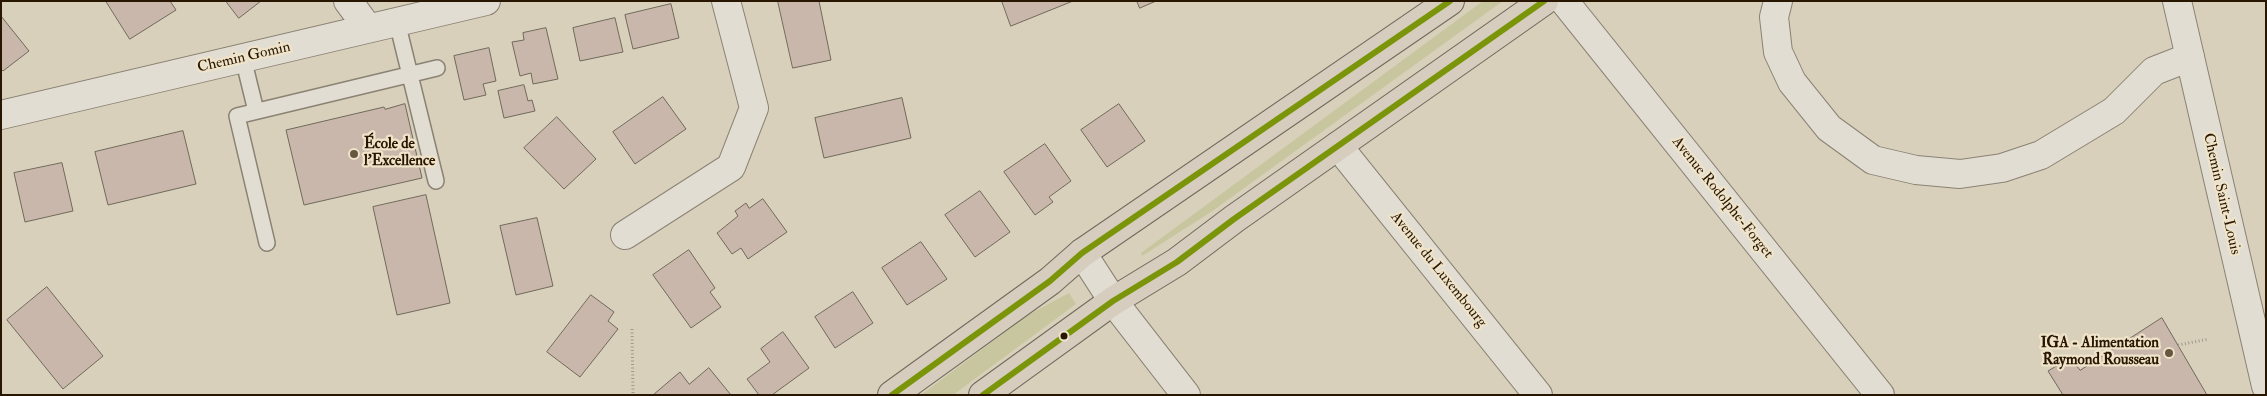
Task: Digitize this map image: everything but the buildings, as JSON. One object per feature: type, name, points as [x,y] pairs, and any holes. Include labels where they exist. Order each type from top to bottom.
[{"type":"main road","points":[[892,395],[1050,281],[1082,253],[1450,1]]},
{"type":"main road","points":[[983,395],[1113,301],[1177,262],[1544,1]]},
{"type":"street","points":[[348,1],[368,28]]},
{"type":"street","name":"Chemin Gomin","points":[[1,115],[486,1]]},
{"type":"street","points":[[626,235],[731,167],[754,108],[726,1]]},
{"type":"street","name":"Avenue Rodolphe-Forget","points":[[1564,1],[1880,395]]},
{"type":"street","points":[[1778,1],[1774,18],[1778,52],[1792,82],[1829,128],[1873,160],[1916,170],[1968,173],[2002,168],[2041,155],[2114,111],[2154,71],[2190,58]]},
{"type":"street","name":"Chemin Saint-Louis","points":[[2177,1],[2266,386]]},
{"type":"street","name":"Avenue du Luxembourg","points":[[1338,146],[1538,395]]},
{"type":"street","points":[[1082,253],[1113,301],[1186,395]]},
{"type":"lane","points":[[397,22],[436,181]]},
{"type":"lane","points":[[243,58],[256,111]]},
{"type":"lane","points":[[267,243],[237,116],[438,68]]},
{"type":"path","points":[[632,329],[633,395]]},
{"type":"path","points":[[2178,345],[2209,338]]},
{"type":"green space","points":[[1483,1],[1503,1],[1211,212],[1142,256],[1141,253]]},
{"type":"green space","points":[[1069,293],[1076,304],[953,395],[921,395],[1028,315]]},
{"type":"transit line","points":[[892,395],[1050,281],[1082,253],[1450,1]]},
{"type":"transit line","points":[[983,395],[1113,301],[1177,262],[1234,219],[1544,1]]},
{"type":"place","name":"École de l'Excellence","points":[[354,154]]},
{"type":"place","name":"IGA - Alimentation Raymond Rousseau","points":[[2169,353]]}]
